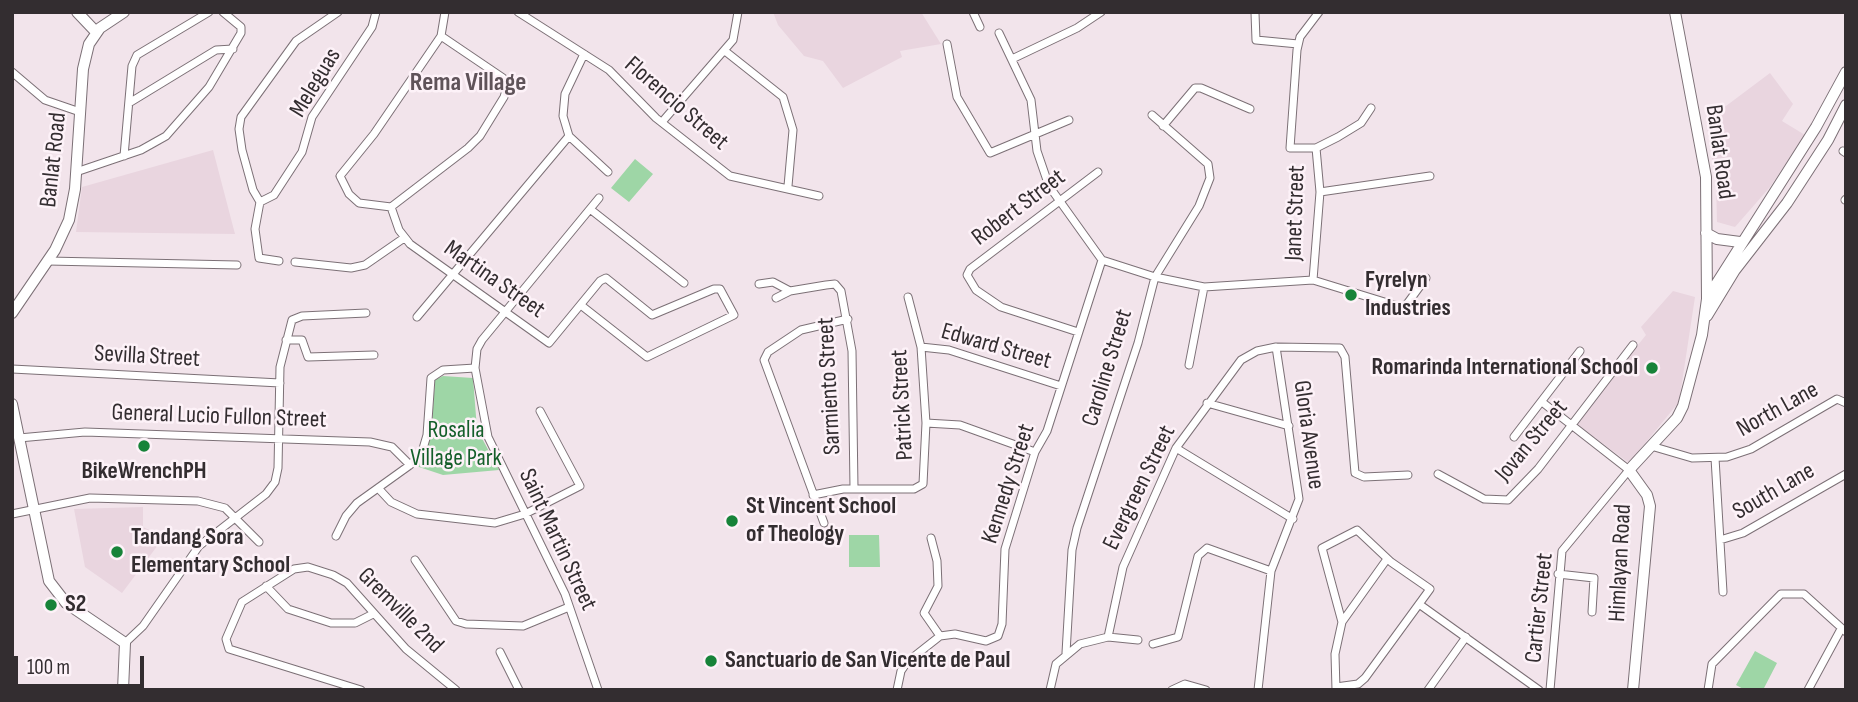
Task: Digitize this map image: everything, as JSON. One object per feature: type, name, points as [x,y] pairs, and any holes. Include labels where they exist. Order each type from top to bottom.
[{"type":"street","points":[[77,12],[96,32],[124,12]]},
{"type":"street","points":[[124,156],[136,55],[209,12]]},
{"type":"street","points":[[76,172],[124,156],[166,136],[209,87],[242,30],[223,12]]},
{"type":"street","points":[[279,261],[259,258],[255,229],[260,202],[253,190],[239,129],[242,117],[296,41],[338,12]]},
{"type":"street","name":"Meleguas","points":[[260,202],[274,195],[302,152],[312,117],[373,27],[376,12]]},
{"type":"street","points":[[442,36],[503,78],[507,87],[504,97],[480,136],[468,148],[391,207],[359,203],[349,194],[340,176],[374,134],[442,36],[445,12]]},
{"type":"street","name":"Florencio Street","points":[[518,12],[609,70],[662,122],[730,176],[788,186],[819,196]]},
{"type":"street","points":[[662,122],[725,51],[735,36],[738,12]]},
{"type":"street","points":[[973,12],[979,27]]},
{"type":"street","points":[[1012,59],[1077,29],[1101,12]]},
{"type":"street","points":[[1319,12],[1300,37],[1298,44],[1290,148],[1316,148],[1361,123],[1371,108]]},
{"type":"street","name":"Banlat Road","points":[[1675,12],[1704,161],[1707,299]]},
{"type":"street","points":[[1255,13],[1255,40],[1298,44]]},
{"type":"street","name":"Banlat Road","points":[[12,313],[48,261],[69,220],[76,172],[85,59],[96,32]]},
{"type":"street","points":[[999,33],[1031,100],[1042,170],[1059,201],[1102,260],[1155,277],[1205,287],[1313,280],[1404,308],[1426,278]]},
{"type":"street","points":[[947,44],[957,97],[990,153],[1069,120]]},
{"type":"street","points":[[129,103],[216,50],[233,49]]},
{"type":"street","points":[[725,51],[783,97],[793,130],[788,186]]},
{"type":"street","points":[[584,54],[565,94],[562,108],[569,136],[608,173]]},
{"type":"street","points":[[12,72],[45,100],[80,112]]},
{"type":"street","points":[[1707,299],[1740,242],[1783,182],[1846,72]]},
{"type":"street","points":[[1152,115],[1163,126],[1195,88],[1201,88],[1250,109]]},
{"type":"street","points":[[1705,319],[1742,260],[1787,203],[1828,140],[1846,105]]},
{"type":"street","name":"Caroline Street","points":[[1066,653],[1072,550],[1077,528],[1135,351],[1155,277],[1199,206],[1211,171],[1208,164],[1163,126]]},
{"type":"street","points":[[417,317],[569,136]]},
{"type":"street","name":"Janet Street","points":[[1313,280],[1320,192],[1316,148]]},
{"type":"street","name":"Robert Street","points":[[1078,332],[1001,307],[976,289],[967,275],[970,269],[1098,172]]},
{"type":"street","points":[[1320,192],[1430,176]]},
{"type":"street","name":"Saint Martin Street","points":[[598,198],[482,340],[477,349],[475,368],[488,437],[569,607],[598,690]]},
{"type":"street","name":"Martina Street","points":[[391,207],[404,238],[549,343],[606,278],[652,315],[717,289],[734,315],[733,318],[647,356],[582,306]]},
{"type":"street","points":[[590,209],[684,283]]},
{"type":"street","points":[[1706,233],[1717,239],[1740,242]]},
{"type":"street","points":[[295,261],[351,268],[365,264],[404,238]]},
{"type":"street","name":"Kennedy Street","points":[[940,636],[955,634],[986,641],[998,636],[1002,624],[1005,549],[1035,452],[1047,431],[1102,260]]},
{"type":"street","points":[[48,261],[237,265]]},
{"type":"street","points":[[759,284],[773,282],[790,291]]},
{"type":"street","name":"Sarmiento Street","points":[[790,291],[835,284],[841,290],[852,351],[854,488]]},
{"type":"street","points":[[1189,365],[1205,287]]},
{"type":"street","points":[[776,298],[790,291]]},
{"type":"street","name":"Patrick Street","points":[[813,495],[854,488],[914,489],[923,484],[926,423],[921,346],[908,297]]},
{"type":"street","name":"Himlayan Road","points":[[1633,690],[1650,506],[1647,495],[1629,470],[1683,406],[1705,319],[1707,299]]},
{"type":"street","points":[[123,690],[125,643],[139,631],[199,547],[266,494],[275,482],[280,383],[286,340],[292,320],[296,317],[366,313]]},
{"type":"street","points":[[824,523],[764,360],[768,352],[801,330],[848,319]]},
{"type":"street","points":[[286,340],[302,340],[308,357],[374,355]]},
{"type":"street","name":"Jovan Street","points":[[1438,474],[1484,499],[1508,500],[1525,484],[1633,345]]},
{"type":"street","name":"Edward Street","points":[[921,346],[949,350],[1061,386]]},
{"type":"street","name":"Evergreen Street","points":[[1108,637],[1123,567],[1176,448],[1241,360],[1257,351],[1276,347],[1340,348],[1345,357],[1355,473],[1364,477],[1408,475]]},
{"type":"street","name":"Gloria Avenue","points":[[1258,690],[1270,571],[1293,519],[1298,499],[1276,347]]},
{"type":"street","points":[[1514,437],[1580,351]]},
{"type":"street","points":[[336,536],[346,516],[410,465],[422,452],[427,435],[431,378],[443,370],[475,368]]},
{"type":"street","name":"Sevilla Street","points":[[12,369],[280,383]]},
{"type":"street","name":"North Lane","points":[[1651,446],[1680,456],[1715,458],[1751,449],[1843,401]]},
{"type":"street","points":[[1542,402],[1629,470]]},
{"type":"street","points":[[1207,403],[1289,426]]},
{"type":"street","points":[[12,404],[52,588],[66,603],[125,643]]},
{"type":"street","points":[[379,488],[391,502],[417,514],[495,523],[525,514],[580,486],[540,411]]},
{"type":"street","points":[[926,423],[960,425],[1035,452]]},
{"type":"street","name":"General Lucio Fullon Street","points":[[19,438],[85,432],[379,442],[392,447],[410,465]]},
{"type":"street","points":[[1176,448],[1293,519]]},
{"type":"street","points":[[1715,458],[1723,592]]},
{"type":"street","name":"Cartier Street","points":[[1550,690],[1559,560],[1566,545],[1629,470]]},
{"type":"street","name":"South Lane","points":[[1720,540],[1743,533],[1846,474]]},
{"type":"street","points":[[12,514],[90,498],[198,501],[217,504],[236,517],[259,542]]},
{"type":"street","points":[[1342,622],[1322,548],[1357,530],[1387,559],[1430,589],[1363,681],[1336,688],[1335,654],[1342,622],[1387,559]]},
{"type":"street","points":[[897,690],[901,671],[907,662],[940,636],[925,613],[937,586],[937,561],[931,538]]},
{"type":"street","points":[[1153,644],[1178,637],[1199,556],[1207,548],[1270,571]]},
{"type":"street","points":[[415,560],[456,621],[466,624],[523,626],[569,607]]},
{"type":"street","name":"Gremville 2nd","points":[[361,690],[233,652],[226,644],[242,603],[294,569],[308,567],[347,583],[406,649],[456,690]]},
{"type":"street","points":[[1558,575],[1594,578],[1592,612]]},
{"type":"street","points":[[266,586],[288,609],[331,623],[355,623],[373,614]]},
{"type":"street","points":[[1709,690],[1710,673],[1718,657],[1781,594],[1804,594],[1844,631],[1808,690]]},
{"type":"street","points":[[1419,604],[1539,690]]},
{"type":"street","points":[[1050,690],[1056,664],[1066,653],[1088,642],[1108,637],[1138,640]]},
{"type":"street","points":[[1428,690],[1466,638]]},
{"type":"street","points":[[499,652],[519,690]]},
{"type":"street","points":[[1172,690],[1185,684],[1206,690]]},
{"type":"shaded area","points":[[773,12],[921,12],[941,44],[900,51],[902,57],[843,88],[823,61],[804,56],[778,25]]},
{"type":"shaded area","points":[[1770,73],[1793,104],[1782,121],[1805,135],[1770,187],[1735,227],[1717,222],[1716,183],[1706,121]]},
{"type":"shaded area","points":[[213,150],[235,234],[76,232],[82,187]]},
{"type":"shaded area","name":"Romarinda International School","points":[[1673,291],[1695,297],[1679,402],[1629,463],[1575,423],[1646,335],[1641,327]]},
{"type":"shaded area","name":"Tandang Sora Elementary School","points":[[143,507],[143,527],[164,537],[122,593],[85,567],[74,509]]},
{"type":"green space","points":[[635,159],[653,174],[629,202],[611,188]]},
{"type":"green space","name":"Rosalia Village Park","points":[[443,376],[473,378],[477,429],[499,470],[443,475],[416,466],[431,436],[435,380]]},
{"type":"green space","points":[[849,535],[879,535],[880,567],[849,567]]},
{"type":"green space","points":[[1755,651],[1777,663],[1763,690],[1745,690],[1736,685]]},
{"type":"place","name":"Fyrelyn Industries","points":[[1351,295]]},
{"type":"place","name":"Romarinda International School","points":[[1652,368]]},
{"type":"place","name":"BikeWrenchPH","points":[[144,446]]},
{"type":"place","name":"St Vincent School of Theology","points":[[732,521]]},
{"type":"place","name":"Tandang Sora Elementary School","points":[[117,552]]},
{"type":"place","name":"S2","points":[[51,605]]},
{"type":"place","name":"Sanctuario de San Vicente de Paul","points":[[711,661]]},
{"type":"district","name":"Rema Village","points":[[468,83]]}]
